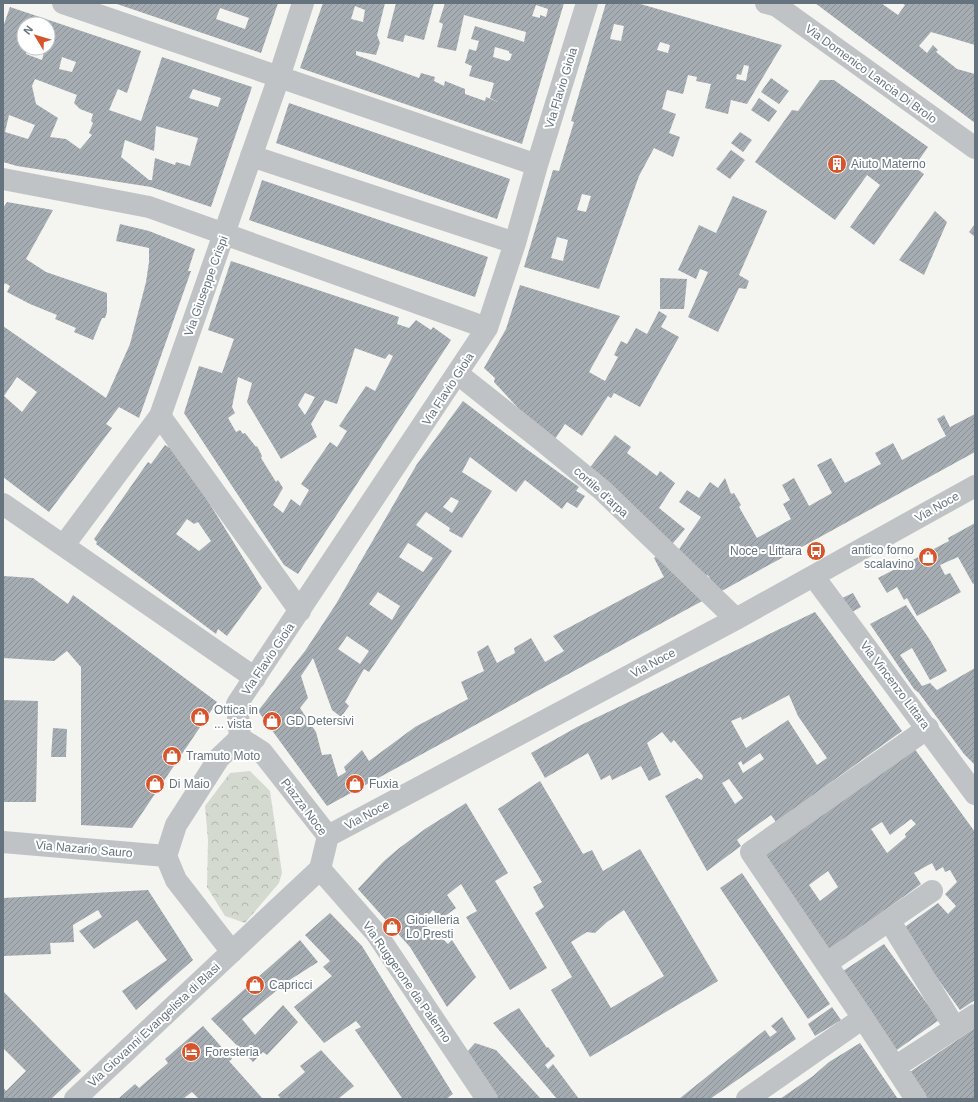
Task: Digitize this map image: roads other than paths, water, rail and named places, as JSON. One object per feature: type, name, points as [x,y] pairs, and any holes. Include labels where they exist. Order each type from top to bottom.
[{"type":"street","points":[[63,3],[537,165]]},
{"type":"street","name":"Via Giuseppe Crispi","points":[[64,545],[160,416],[225,234],[303,3]]},
{"type":"street","name":"Via Flavio Gioia","points":[[240,738],[237,704],[488,328],[516,243],[537,165],[586,3]]},
{"type":"street","name":"Via Domenico Lancia Di Brolo","points":[[774,4],[975,148]]},
{"type":"street","points":[[251,156],[516,243]]},
{"type":"street","points":[[3,179],[150,207],[488,328]]},
{"type":"street","name":"cortile d'arpa","points":[[458,374],[542,440],[602,490],[736,619]]},
{"type":"street","points":[[160,416],[300,611]]},
{"type":"street","name":"Via Noce","points":[[328,836],[814,577],[975,486]]},
{"type":"street","points":[[3,504],[255,678]]},
{"type":"street","name":"Via Vincenzo Littara","points":[[814,577],[928,728],[975,794]]},
{"type":"street","points":[[916,1099],[827,963],[751,852],[928,728]]},
{"type":"street","points":[[240,738],[219,758],[176,825],[166,856],[176,880],[232,952],[320,868]]},
{"type":"street","name":"Piazza Noce","points":[[240,738],[262,752],[328,836],[320,868]]},
{"type":"street","name":"Via Nazario Sauro","points":[[3,842],[166,856]]},
{"type":"street","name":"Via Ruggerone da Palermo","points":[[320,868],[376,934],[483,1097]]},
{"type":"street","points":[[827,963],[932,891]]},
{"type":"street","points":[[890,920],[955,1028]]},
{"type":"street","name":"Via Giovanni Evangelista di Blasi","points":[[75,1099],[232,952]]},
{"type":"street","points":[[895,1067],[975,1015]]},
{"type":"street","points":[[747,1099],[863,1018]]},
{"type":"place","name":"Aiuto Materno","points":[[837,164]]},
{"type":"place","name":"Noce - Littara","points":[[816,551]]},
{"type":"place","name":"antico forno scalavino","points":[[928,557]]},
{"type":"place","name":"Ottica in ... vista","points":[[200,717]]},
{"type":"place","name":"GD Detersivi","points":[[272,721]]},
{"type":"place","name":"Tramuto Moto","points":[[172,756]]},
{"type":"place","name":"Di Maio","points":[[155,784]]},
{"type":"place","name":"Fuxia","points":[[355,784]]},
{"type":"place","name":"Gioielleria Lo Presti","points":[[392,927]]},
{"type":"place","name":"Capricci","points":[[255,985]]},
{"type":"place","name":"Foresteria","points":[[191,1052]]}]
